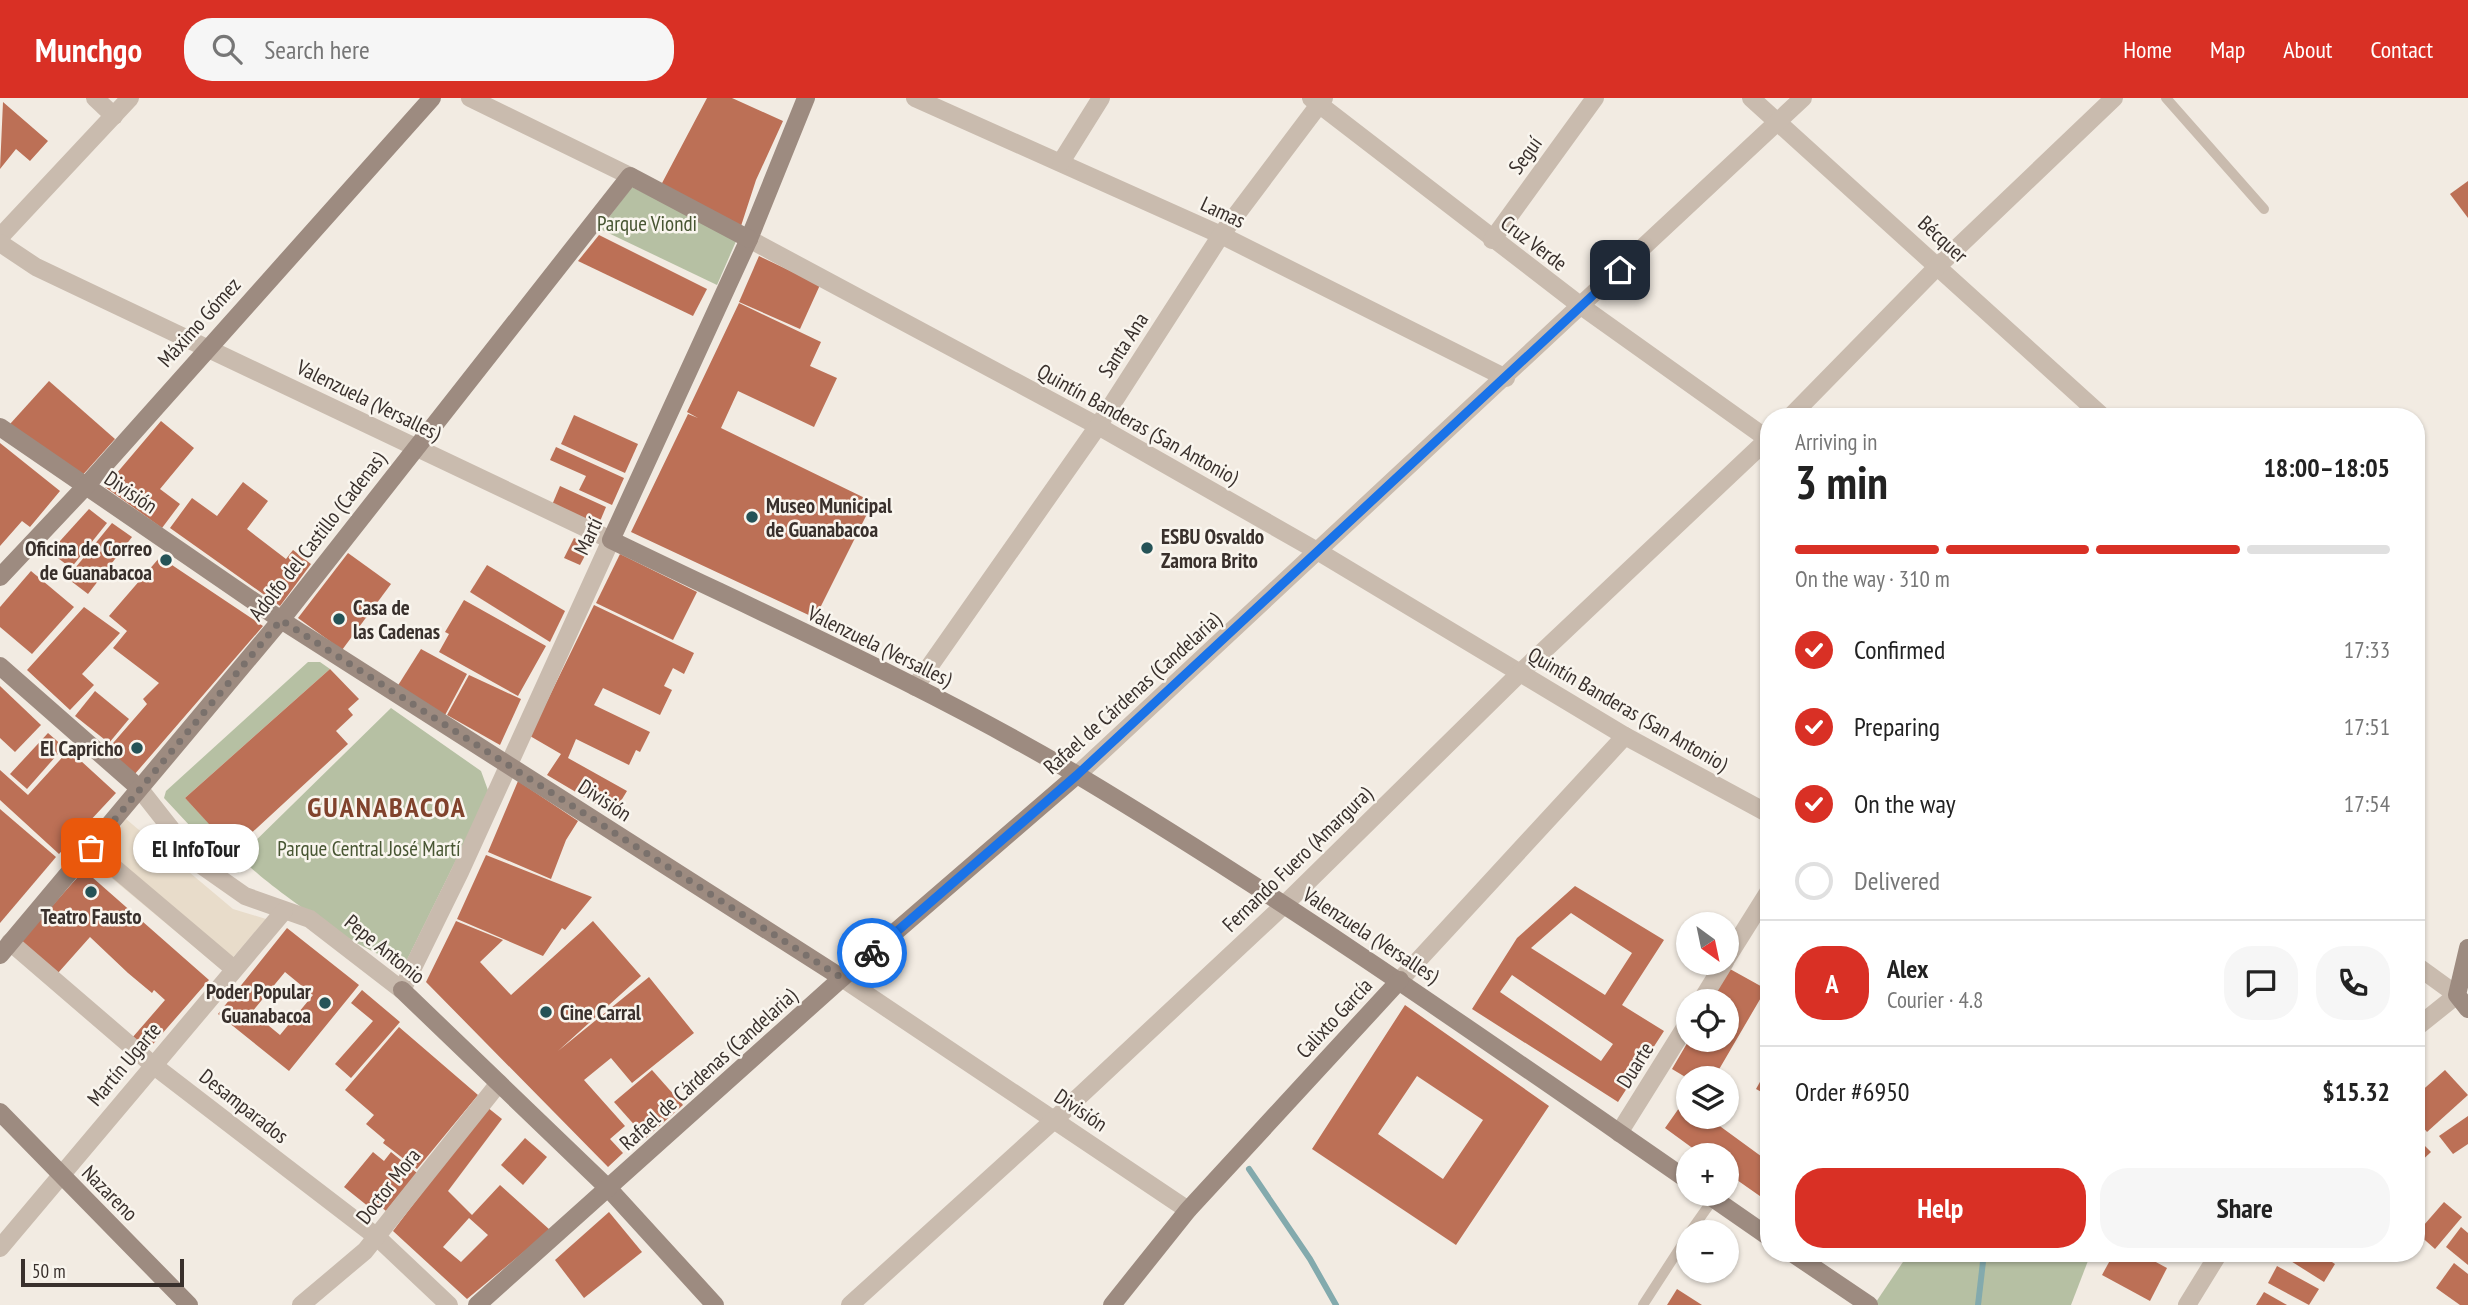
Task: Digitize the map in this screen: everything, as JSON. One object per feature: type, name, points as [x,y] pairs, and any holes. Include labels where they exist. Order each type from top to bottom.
[{"type":"street","points":[[95,98],[114,116]]},
{"type":"street","points":[[0,237],[130,98]]},
{"type":"street","name":"Máximo Gómez","points":[[0,577],[84,488],[207,346],[432,98]]},
{"type":"street","name":"Quintín Banderas (San Antonio)","points":[[470,98],[630,176],[1098,426],[1319,552],[1625,736],[1760,809]]},
{"type":"street","name":"Martí","points":[[402,990],[749,239],[806,98]]},
{"type":"street","name":"Lamas","points":[[915,98],[1221,235],[1506,378]]},
{"type":"street","points":[[1060,162],[1101,98]]},
{"type":"street","name":"Seguí","points":[[1492,240],[1595,98]]},
{"type":"street","name":"Bécquer","points":[[1751,98],[2093,408]]},
{"type":"street","name":"Rafael de Cárdenas (Candelaria)","points":[[477,1305],[610,1189],[842,978],[1077,775],[1506,378],[1803,98]]},
{"type":"street","points":[[1799,408],[1938,265],[2114,98]]},
{"type":"street","name":"Cruz Verde","points":[[1318,100],[1492,240],[1760,433]]},
{"type":"street","name":"Santa Ana","points":[[915,687],[1098,426],[1221,235],[1318,100]]},
{"type":"street","name":"Adolfo del Castillo (Cadenas)","points":[[5,949],[281,620],[630,176]]},
{"type":"street","name":"Valenzuela (Versalles)","points":[[0,243],[36,267],[207,346],[414,449],[611,540],[915,687],[1077,775],[1400,980],[1676,1172]]},
{"type":"street","name":"División","points":[[0,427],[84,488],[281,620],[842,978],[1188,1210]]},
{"type":"street","name":"Fernando Fuero (Amargura)","points":[[850,1305],[1054,1120],[1284,905],[1520,673],[1760,447]]},
{"type":"street","name":"Pepe Antonio","points":[[0,666],[139,788],[198,863],[245,896],[310,919],[402,990],[610,1189],[715,1305]]},
{"type":"street","name":"Calixto García","points":[[1112,1305],[1188,1210],[1625,736]]},
{"type":"street","points":[[91,848],[234,969]]},
{"type":"street","points":[[1740,938],[1760,905]]},
{"type":"street","name":"Martín Ugarte","points":[[0,1248],[284,911]]},
{"type":"street","points":[[2425,1021],[2457,995],[2468,948]]},
{"type":"street","name":"Desamparados","points":[[5,949],[377,1237],[449,1305]]},
{"type":"street","points":[[2425,972],[2457,995],[2468,1009]]},
{"type":"street","name":"Duarte","points":[[1619,1133],[1676,1042]]},
{"type":"street","name":"Doctor Mora","points":[[301,1305],[365,1251],[499,1083]]},
{"type":"street","name":"Nazareno","points":[[0,1112],[189,1305]]},
{"type":"street","points":[[1724,1206],[1760,1231]]},
{"type":"street","points":[[1809,1262],[1869,1305]]},
{"type":"street","points":[[2187,1305],[2213,1262]]},
{"type":"lane","points":[[2166,98],[2264,209]]},
{"type":"lane","points":[[1643,1305],[1676,1253]]},
{"type":"green space","name":"Parque Viondi","points":[[632,187],[737,239],[717,285],[600,229]]},
{"type":"green space","name":"Parque Central José Martí","points":[[308,662],[320,662],[330,669],[185,798],[240,856],[391,708],[481,771],[489,793],[406,962],[391,959],[349,939],[302,908],[250,867],[238,873],[230,869],[164,798],[166,791]]},
{"type":"green space","points":[[1903,1262],[2088,1262],[2071,1305],[1874,1305]]},
{"type":"shaded area","points":[[126,819],[233,909],[266,919],[222,970],[91,861]]},
{"type":"building","points":[[707,98],[732,98],[783,121],[756,180],[741,226],[661,185]]},
{"type":"building","points":[[3,102],[48,141],[30,161],[16,149],[0,169]]},
{"type":"building","points":[[2468,181],[2468,218],[2450,194]]},
{"type":"building","points":[[599,235],[707,289],[693,316],[578,261]]},
{"type":"building","points":[[759,256],[820,285],[800,329],[739,302]]},
{"type":"building","name":"Museo Municipal de Guanabacoa","points":[[739,303],[821,342],[810,366],[837,378],[814,427],[738,391],[721,428],[873,502],[815,618],[631,532],[688,414],[698,418],[687,412]]},
{"type":"building","points":[[49,381],[115,439],[80,478],[10,424]]},
{"type":"building","points":[[574,415],[638,444],[625,473],[561,444]]},
{"type":"building","points":[[161,421],[194,448],[160,489],[180,504],[162,528],[105,487]]},
{"type":"building","points":[[0,443],[60,491],[30,527],[22,521],[0,546]]},
{"type":"building","points":[[556,447],[624,478],[612,505],[579,490],[586,476],[550,460]]},
{"type":"building","points":[[243,482],[268,501],[247,529],[286,559],[293,550],[311,564],[280,606],[170,528],[192,498],[217,516]]},
{"type":"building","points":[[560,486],[606,507],[598,526],[552,505]]},
{"type":"building","points":[[89,509],[107,523],[71,568],[50,552]]},
{"type":"building","points":[[112,523],[132,537],[88,594],[67,578]]},
{"type":"building","points":[[574,538],[590,546],[580,565],[564,558]]},
{"type":"building","points":[[348,553],[391,584],[342,650],[298,618]]},
{"type":"building","points":[[620,554],[697,592],[673,640],[596,603]]},
{"type":"building","points":[[160,557],[263,626],[134,775],[107,750],[147,704],[143,699],[159,683],[113,648],[127,631],[109,616]]},
{"type":"building","points":[[487,565],[565,611],[550,642],[470,592]]},
{"type":"building","points":[[31,571],[74,607],[32,654],[0,627],[0,607]]},
{"type":"building","points":[[464,600],[546,646],[518,696],[439,652],[449,634],[445,632]]},
{"type":"building","points":[[594,605],[694,653],[684,674],[673,668],[664,686],[672,690],[660,715],[603,688],[594,705],[650,732],[640,752],[636,750],[629,765],[576,739],[568,758],[627,791],[613,814],[547,775],[561,754],[530,736]]},
{"type":"building","points":[[84,607],[120,633],[82,674],[94,685],[70,710],[27,670]]},
{"type":"building","points":[[421,649],[467,674],[444,717],[397,687]]},
{"type":"building","points":[[330,669],[359,699],[348,709],[353,715],[336,731],[348,744],[233,850],[185,798]]},
{"type":"building","points":[[469,675],[521,699],[500,745],[447,715]]},
{"type":"building","points":[[0,686],[41,725],[15,752],[0,738]]},
{"type":"building","points":[[95,691],[129,719],[109,743],[75,716]]},
{"type":"building","points":[[48,733],[64,747],[27,789],[10,774]]},
{"type":"building","points":[[69,750],[116,793],[59,854],[0,800],[0,770],[28,795]]},
{"type":"building","points":[[518,781],[578,821],[566,840],[551,879],[488,852]]},
{"type":"building","points":[[0,809],[56,857],[0,923]]},
{"type":"building","points":[[486,855],[592,897],[565,930],[562,928],[543,956],[457,919]]},
{"type":"building","points":[[84,870],[209,980],[147,1051],[132,1038],[165,1000],[154,990],[152,993],[90,937],[58,973],[21,941]]},
{"type":"building","points":[[1575,886],[1664,940],[1622,1005],[1664,1031],[1618,1102],[1472,1009],[1517,938]],"holes":[[[1571,913],[1632,953],[1605,995],[1531,948]],[[1512,975],[1613,1044],[1601,1061],[1500,992]]]},
{"type":"building","points":[[456,921],[503,940],[480,962],[511,995],[593,921],[641,976],[558,1051],[649,977],[694,1033],[632,1083],[611,1058],[584,1080],[625,1126],[610,1139],[623,1153],[608,1167],[426,982]]},
{"type":"building","name":"Poder Popular Guanabacoa","points":[[287,928],[359,985],[289,1071],[218,1014]],"holes":[[[285,972],[313,995],[280,1035],[252,1012]]]},
{"type":"building","points":[[1726,975],[1740,975],[1760,986],[1760,999],[1739,1035],[1739,989],[1718,989]]},
{"type":"building","points":[[362,990],[400,1022],[351,1078],[335,1064],[373,1021],[351,1003]]},
{"type":"building","points":[[1405,1005],[1549,1106],[1456,1245],[1312,1149]],"holes":[[[1417,1076],[1483,1120],[1443,1179],[1378,1134]]]},
{"type":"building","points":[[399,1027],[478,1095],[417,1169],[383,1143],[385,1140],[366,1124],[374,1115],[345,1090]]},
{"type":"building","points":[[1682,1052],[1729,1052],[1721,1066],[1676,1066],[1676,1071],[1672,1069]]},
{"type":"building","points":[[652,1070],[683,1105],[646,1138],[614,1102]]},
{"type":"building","points":[[2445,1070],[2468,1095],[2427,1132],[2425,1130],[2425,1088]]},
{"type":"building","points":[[487,1107],[502,1119],[448,1191],[472,1215],[500,1185],[550,1230],[467,1299],[393,1231]],"holes":[[[469,1218],[488,1235],[461,1262],[443,1247]]]},
{"type":"building","points":[[1676,1112],[1676,1129],[1724,1129],[1760,1155],[1760,1196],[1739,1181],[1739,1143],[1686,1143],[1665,1128]]},
{"type":"building","points":[[2468,1116],[2468,1144],[2453,1154],[2439,1136]]},
{"type":"building","points":[[525,1138],[547,1157],[523,1185],[501,1165]]},
{"type":"building","points":[[2425,1146],[2431,1152],[2425,1158]]},
{"type":"building","points":[[373,1152],[384,1161],[391,1152],[417,1173],[386,1211],[379,1205],[374,1211],[344,1187]]},
{"type":"building","points":[[2444,1202],[2462,1217],[2435,1249],[2425,1240],[2425,1224]]},
{"type":"building","points":[[609,1212],[642,1252],[584,1298],[555,1260]]},
{"type":"building","points":[[2461,1227],[2468,1233],[2468,1265],[2446,1247]]},
{"type":"building","points":[[2109,1262],[2156,1262],[2167,1268],[2150,1301],[2102,1275]]},
{"type":"building","points":[[2292,1262],[2332,1262],[2335,1264],[2324,1282]]},
{"type":"building","points":[[2454,1263],[2468,1274],[2468,1305],[2460,1305],[2436,1288]]},
{"type":"building","points":[[2277,1266],[2319,1289],[2309,1305],[2268,1283]]},
{"type":"building","points":[[1677,1289],[1702,1305],[1667,1305]]},
{"type":"building","points":[[2264,1292],[2287,1305],[2256,1305]]},
{"type":"waterway","points":[[1249,1169],[1310,1259],[1336,1305]]},
{"type":"waterway","points":[[1978,1305],[1983,1262]]},
{"type":"way so far","points":[[91,848],[281,620],[451,731],[842,978],[872,953]]},
{"type":"place","name":"Museo Municipal de Guanabacoa","points":[[752,517]]},
{"type":"place","name":"ESBU Osvaldo Zamora Brito","points":[[1147,548]]},
{"type":"place","name":"Oficina de Correo de Guanabacoa","points":[[166,560]]},
{"type":"place","name":"Casa de las Cadenas","points":[[339,619]]},
{"type":"place","name":"El Capricho","points":[[137,748]]},
{"type":"place","name":"El InfoTour","points":[[91,848]]},
{"type":"place","name":"Teatro Fausto","points":[[91,892]]},
{"type":"place","name":"Poder Popular Guanabacoa","points":[[325,1003]]},
{"type":"place","name":"Cine Carral","points":[[546,1012]]},
{"type":"district","name":"GUANABACOA","points":[[387,806]]},
{"type":"route","points":[[872,953],[1077,775],[1620,270]]}]
